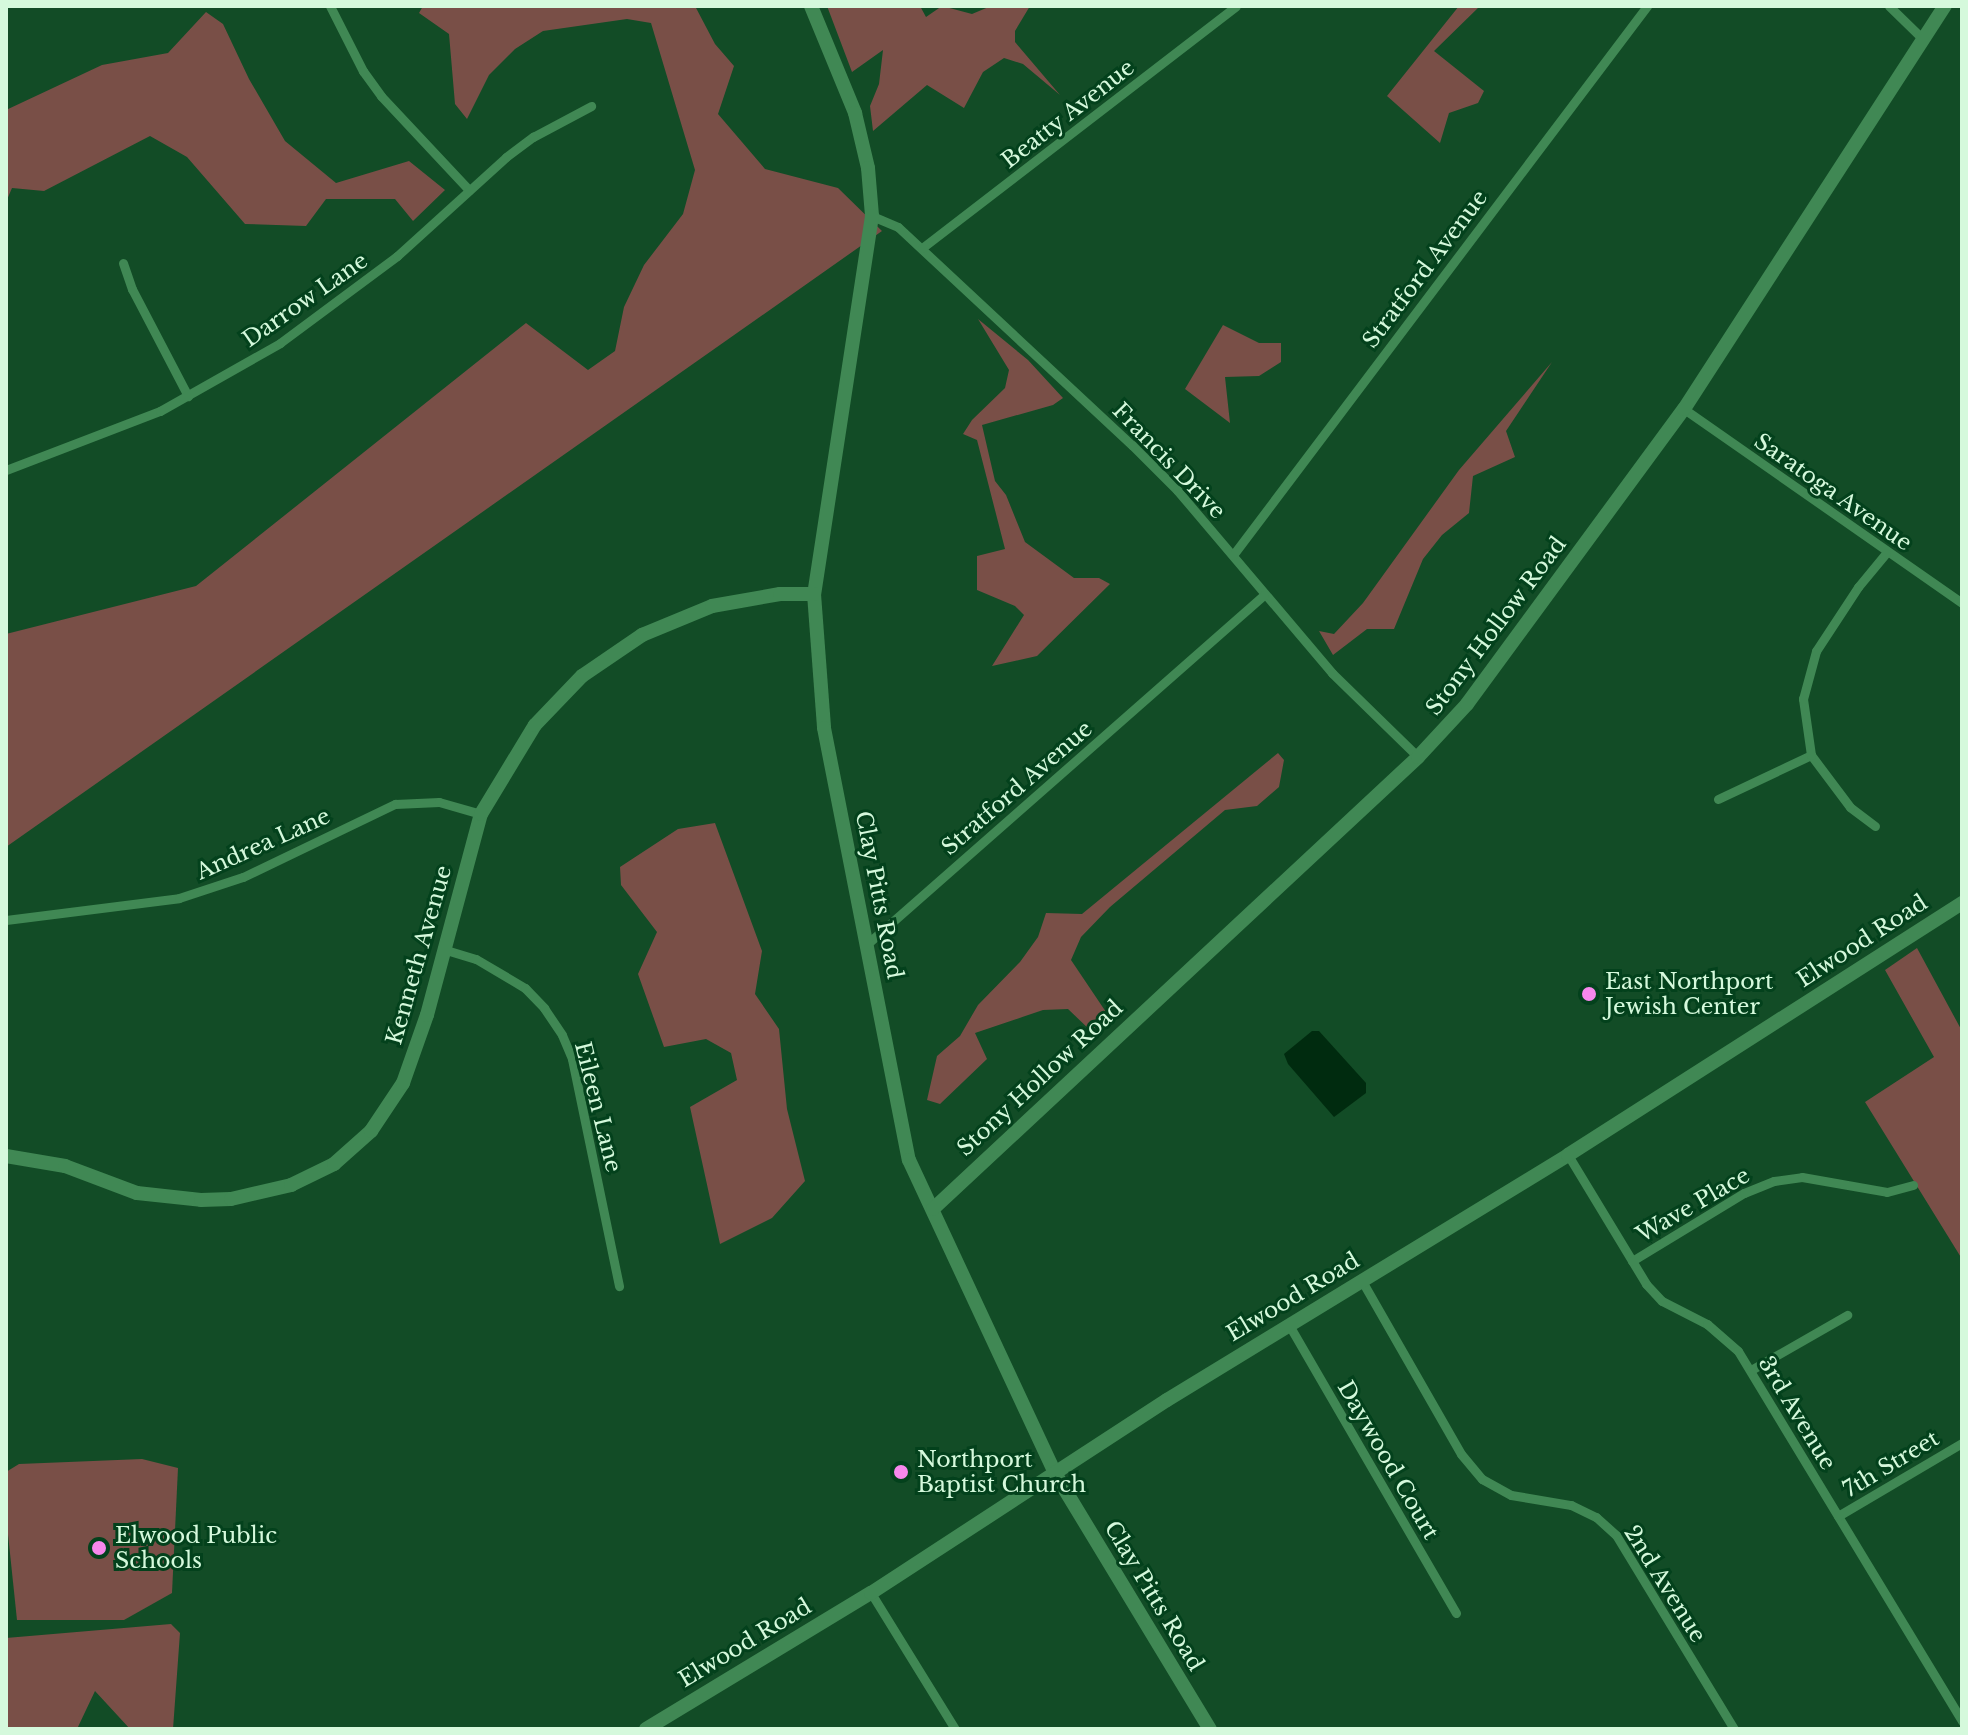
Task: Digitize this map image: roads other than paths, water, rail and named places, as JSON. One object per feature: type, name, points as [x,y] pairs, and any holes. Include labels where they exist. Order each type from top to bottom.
[{"type":"street","points":[[330,6],[363,71],[381,96],[469,190]]},
{"type":"street","name":"Clay Pitts Road","points":[[811,6],[855,113],[868,168],[872,216],[814,594],[824,728],[909,1160],[1056,1475],[1210,1729]]},
{"type":"street","name":"Beatty Avenue","points":[[922,248],[1236,6]]},
{"type":"street","name":"Stratford Avenue","points":[[1233,555],[1647,6]]},
{"type":"street","points":[[1889,6],[1924,40]]},
{"type":"street","name":"Stony Hollow Road","points":[[933,1209],[1418,757],[1493,671],[1684,409],[1945,6]]},
{"type":"street","name":"Darrow Lane","points":[[6,470],[123,427],[188,396],[280,343],[397,256],[533,137],[591,106]]},
{"type":"street","name":"Francis Drive","points":[[872,216],[898,227],[922,248],[1132,445],[1233,555],[1332,673],[1418,757]]},
{"type":"street","points":[[123,263],[132,289],[188,396]]},
{"type":"street","name":"Saratoga Avenue","points":[[1684,409],[1886,553],[1962,603]]},
{"type":"street","points":[[1875,826],[1850,807],[1811,755],[1803,699],[1816,651],[1858,587],[1886,553]]},
{"type":"street","name":"Kenneth Avenue","points":[[6,1156],[65,1166],[137,1193],[201,1200],[265,1192],[315,1175],[355,1148],[389,1108],[414,1055],[446,950],[481,814],[535,725],[607,656],[642,635],[712,606],[780,594],[814,594]]},
{"type":"street","name":"Stratford Avenue","points":[[866,945],[1264,595]]},
{"type":"street","points":[[1718,799],[1811,755]]},
{"type":"street","name":"Andrea Lane","points":[[6,920],[47,912],[146,905],[201,891],[243,877],[395,804],[439,802],[481,814]]},
{"type":"street","name":"Elwood Road","points":[[646,1729],[871,1593],[1289,1325],[1568,1155],[1962,903]]},
{"type":"street","name":"Eileen Lane","points":[[446,950],[476,959],[525,988],[544,1008],[562,1035],[572,1059],[619,1286]]},
{"type":"street","name":"3rd Avenue","points":[[1568,1155],[1646,1284],[1662,1301],[1725,1337],[1751,1370],[1962,1721]]},
{"type":"street","name":"Wave Place","points":[[1632,1261],[1744,1193],[1774,1181],[1802,1177],[1887,1192],[1913,1185]]},
{"type":"street","name":"2nd Avenue","points":[[1362,1281],[1461,1454],[1482,1479],[1511,1495],[1571,1505],[1596,1517],[1616,1535],[1734,1729]]},
{"type":"street","points":[[1751,1370],[1847,1315]]},
{"type":"street","name":"Daywood Court","points":[[1289,1325],[1456,1613]]},
{"type":"street","name":"7th Street","points":[[1838,1516],[1962,1443]]},
{"type":"street","points":[[871,1593],[955,1729]]},
{"type":"place","name":"East Northport Jewish Center","points":[[1589,994]]},
{"type":"place","name":"Northport Baptist Church","points":[[901,1472]]},
{"type":"place","name":"Elwood Public Schools","points":[[99,1548]]}]
